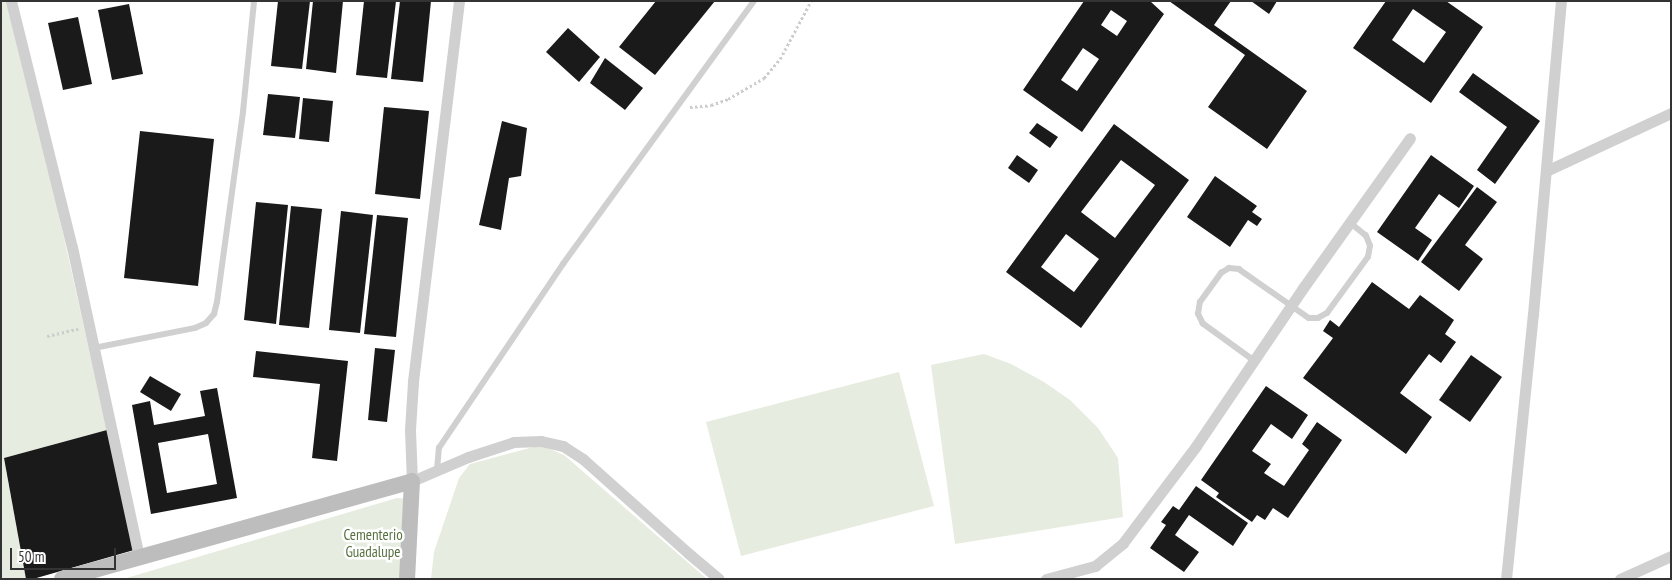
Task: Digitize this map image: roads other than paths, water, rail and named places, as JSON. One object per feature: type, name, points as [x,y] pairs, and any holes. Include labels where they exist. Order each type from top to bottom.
[{"type":"street","points":[[11,1],[90,326],[138,556]]},
{"type":"street","points":[[407,579],[412,481],[410,430],[413,382],[459,1]]},
{"type":"street","points":[[1506,579],[1561,1]]},
{"type":"street","points":[[1546,171],[1671,114]]},
{"type":"street","points":[[1046,579],[1095,566],[1123,544],[1196,446],[1291,306],[1410,138]]},
{"type":"street","points":[[62,579],[138,556],[412,481],[514,442],[541,441],[563,446],[583,459],[719,579]]},
{"type":"street","points":[[1625,578],[1671,556]]},
{"type":"lane","points":[[94,348],[195,328],[206,323],[214,314],[243,112],[254,1]]},
{"type":"lane","points":[[437,470],[439,448],[563,264],[754,1]]},
{"type":"lane","points":[[1254,361],[1203,324],[1198,314],[1200,302],[1221,272],[1229,268],[1239,268],[1309,318],[1318,318],[1327,313],[1368,257],[1370,246],[1366,236],[1350,223]]},
{"type":"park label","name":"Cementerio Guadalupe","points":[[373,542]]}]
